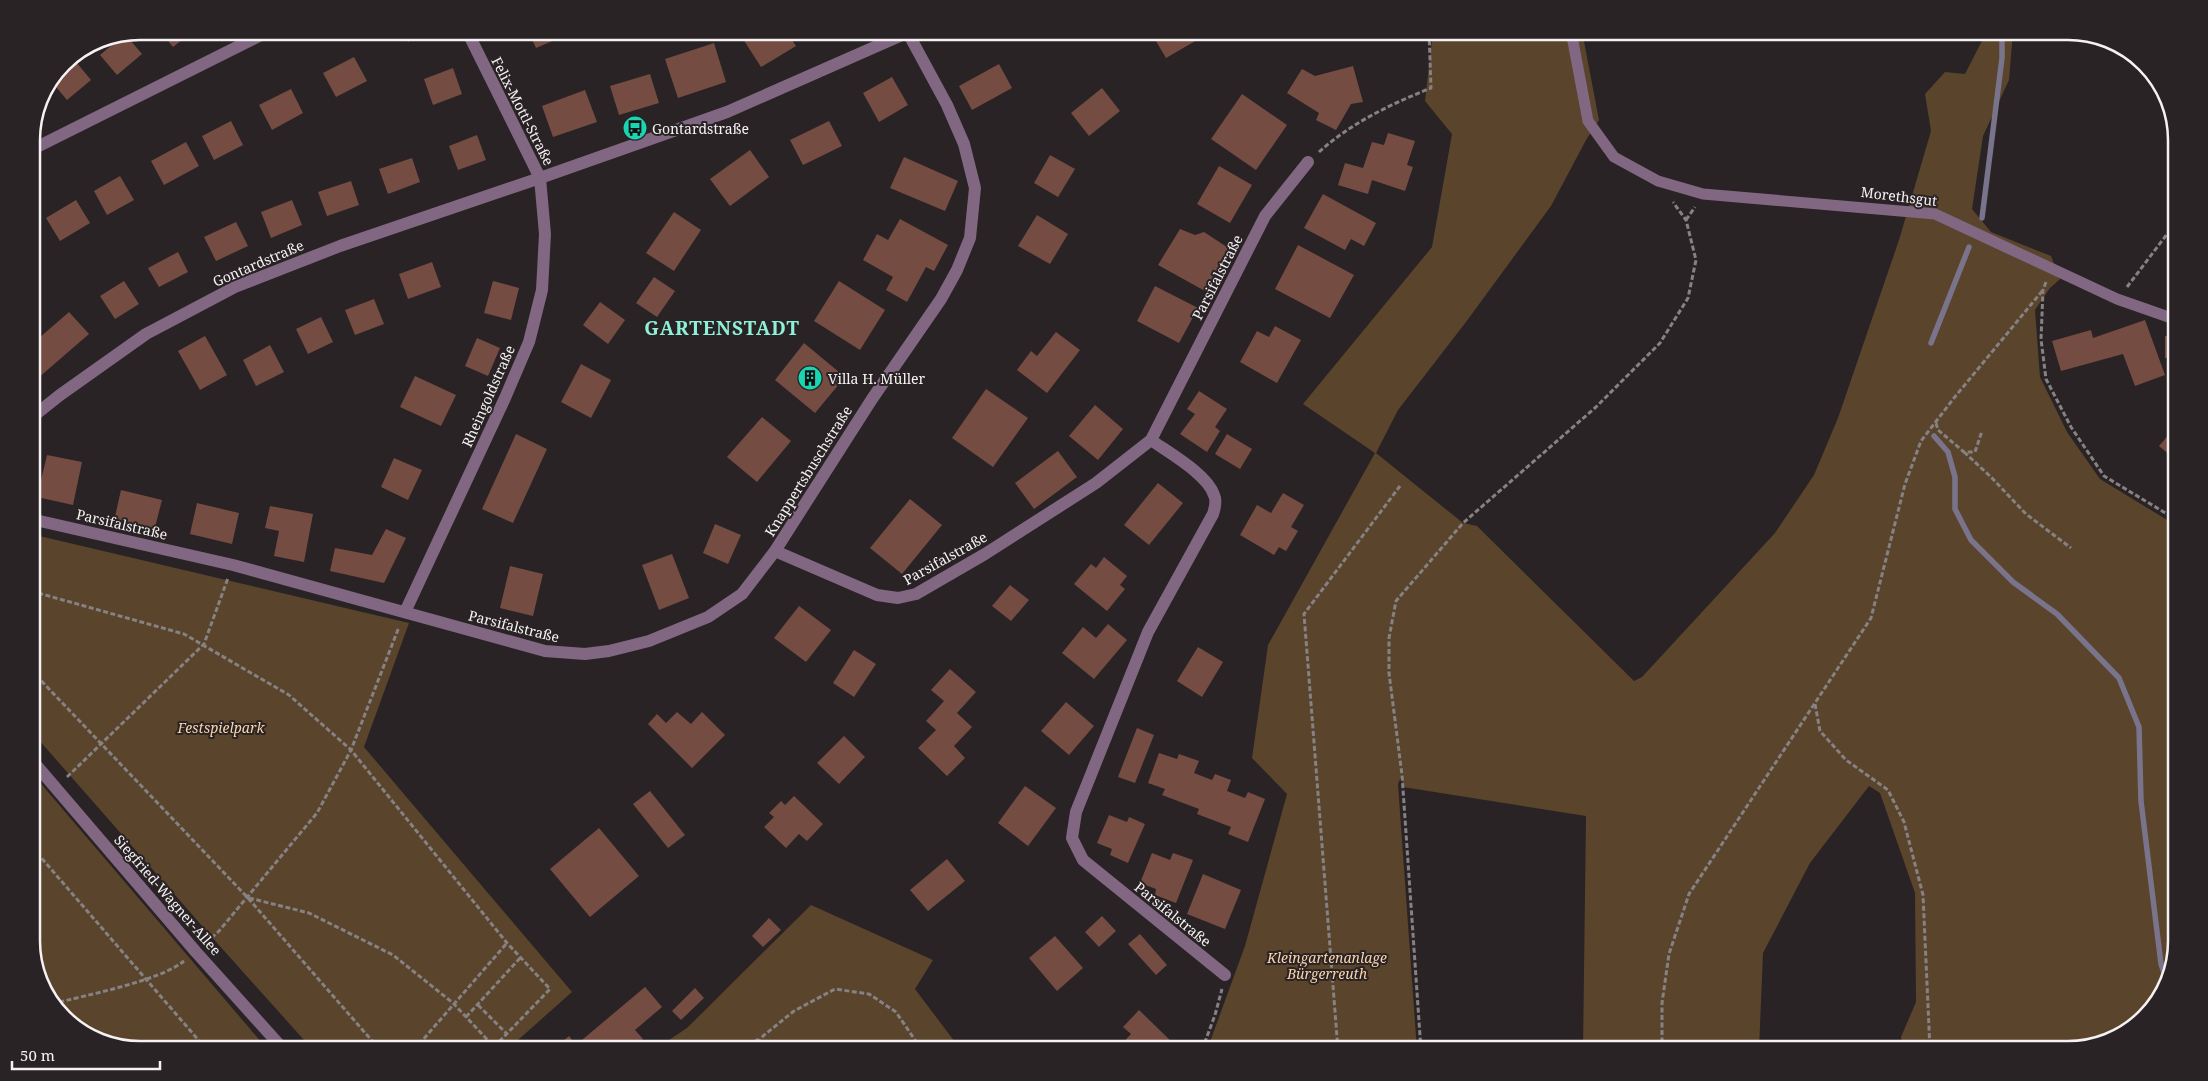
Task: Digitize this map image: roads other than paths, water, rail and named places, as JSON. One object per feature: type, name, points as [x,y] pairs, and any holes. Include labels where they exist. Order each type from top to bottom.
[{"type":"street","points":[[40,146],[250,40]]},
{"type":"street","name":"Felix-Mottl-Straße","points":[[471,40],[540,178]]},
{"type":"street","name":"Gontardstraße","points":[[40,411],[146,334],[235,287],[340,246],[727,112],[892,40]]},
{"type":"street","name":"Knappertsbuschstraße","points":[[776,551],[872,399],[941,299],[957,270],[970,238],[975,188],[964,144],[947,105],[914,40]]},
{"type":"street","name":"Parsifalstraße","points":[[40,521],[233,565],[545,651],[586,654],[610,651],[649,641],[687,626],[728,605],[742,594],[776,551],[877,595],[898,598],[916,594],[985,554],[1096,483],[1151,440],[1264,216],[1308,162]]},
{"type":"street","name":"Rheingoldstraße","points":[[405,612],[505,398],[529,342],[542,290],[545,234],[540,178]]},
{"type":"street","name":"Parsifalstraße","points":[[1151,440],[1203,478],[1215,496],[1216,505],[1213,514],[1148,632],[1076,812],[1072,838],[1083,860],[1225,975]]},
{"type":"street","name":"Siegfried-Wagner-Allee","points":[[40,769],[196,952],[276,1041]]},
{"type":"lane","name":"Morethsgut","points":[[1573,40],[1588,122],[1614,156],[1658,181],[1703,194],[1935,214],[2117,299],[2168,317]]},
{"type":"waterway","points":[[1982,218],[2002,58],[2002,40]]},
{"type":"waterway","points":[[1931,343],[1969,247]]},
{"type":"waterway","points":[[1934,436],[1948,452],[1955,477],[1955,509],[1971,540],[2013,582],[2057,614],[2119,678],[2139,727],[2141,801],[2163,971]]},
{"type":"place","name":"Gontardstraße","points":[[635,128]]},
{"type":"place","name":"Villa H. Müller","points":[[810,378]]},
{"type":"district","name":"GARTENSTADT","points":[[722,328]]},
{"type":"park label","name":"Festspielpark","points":[[221,727]]},
{"type":"park label","name":"Kleingartenanlage Bürgerreuth","points":[[1327,966]]}]
